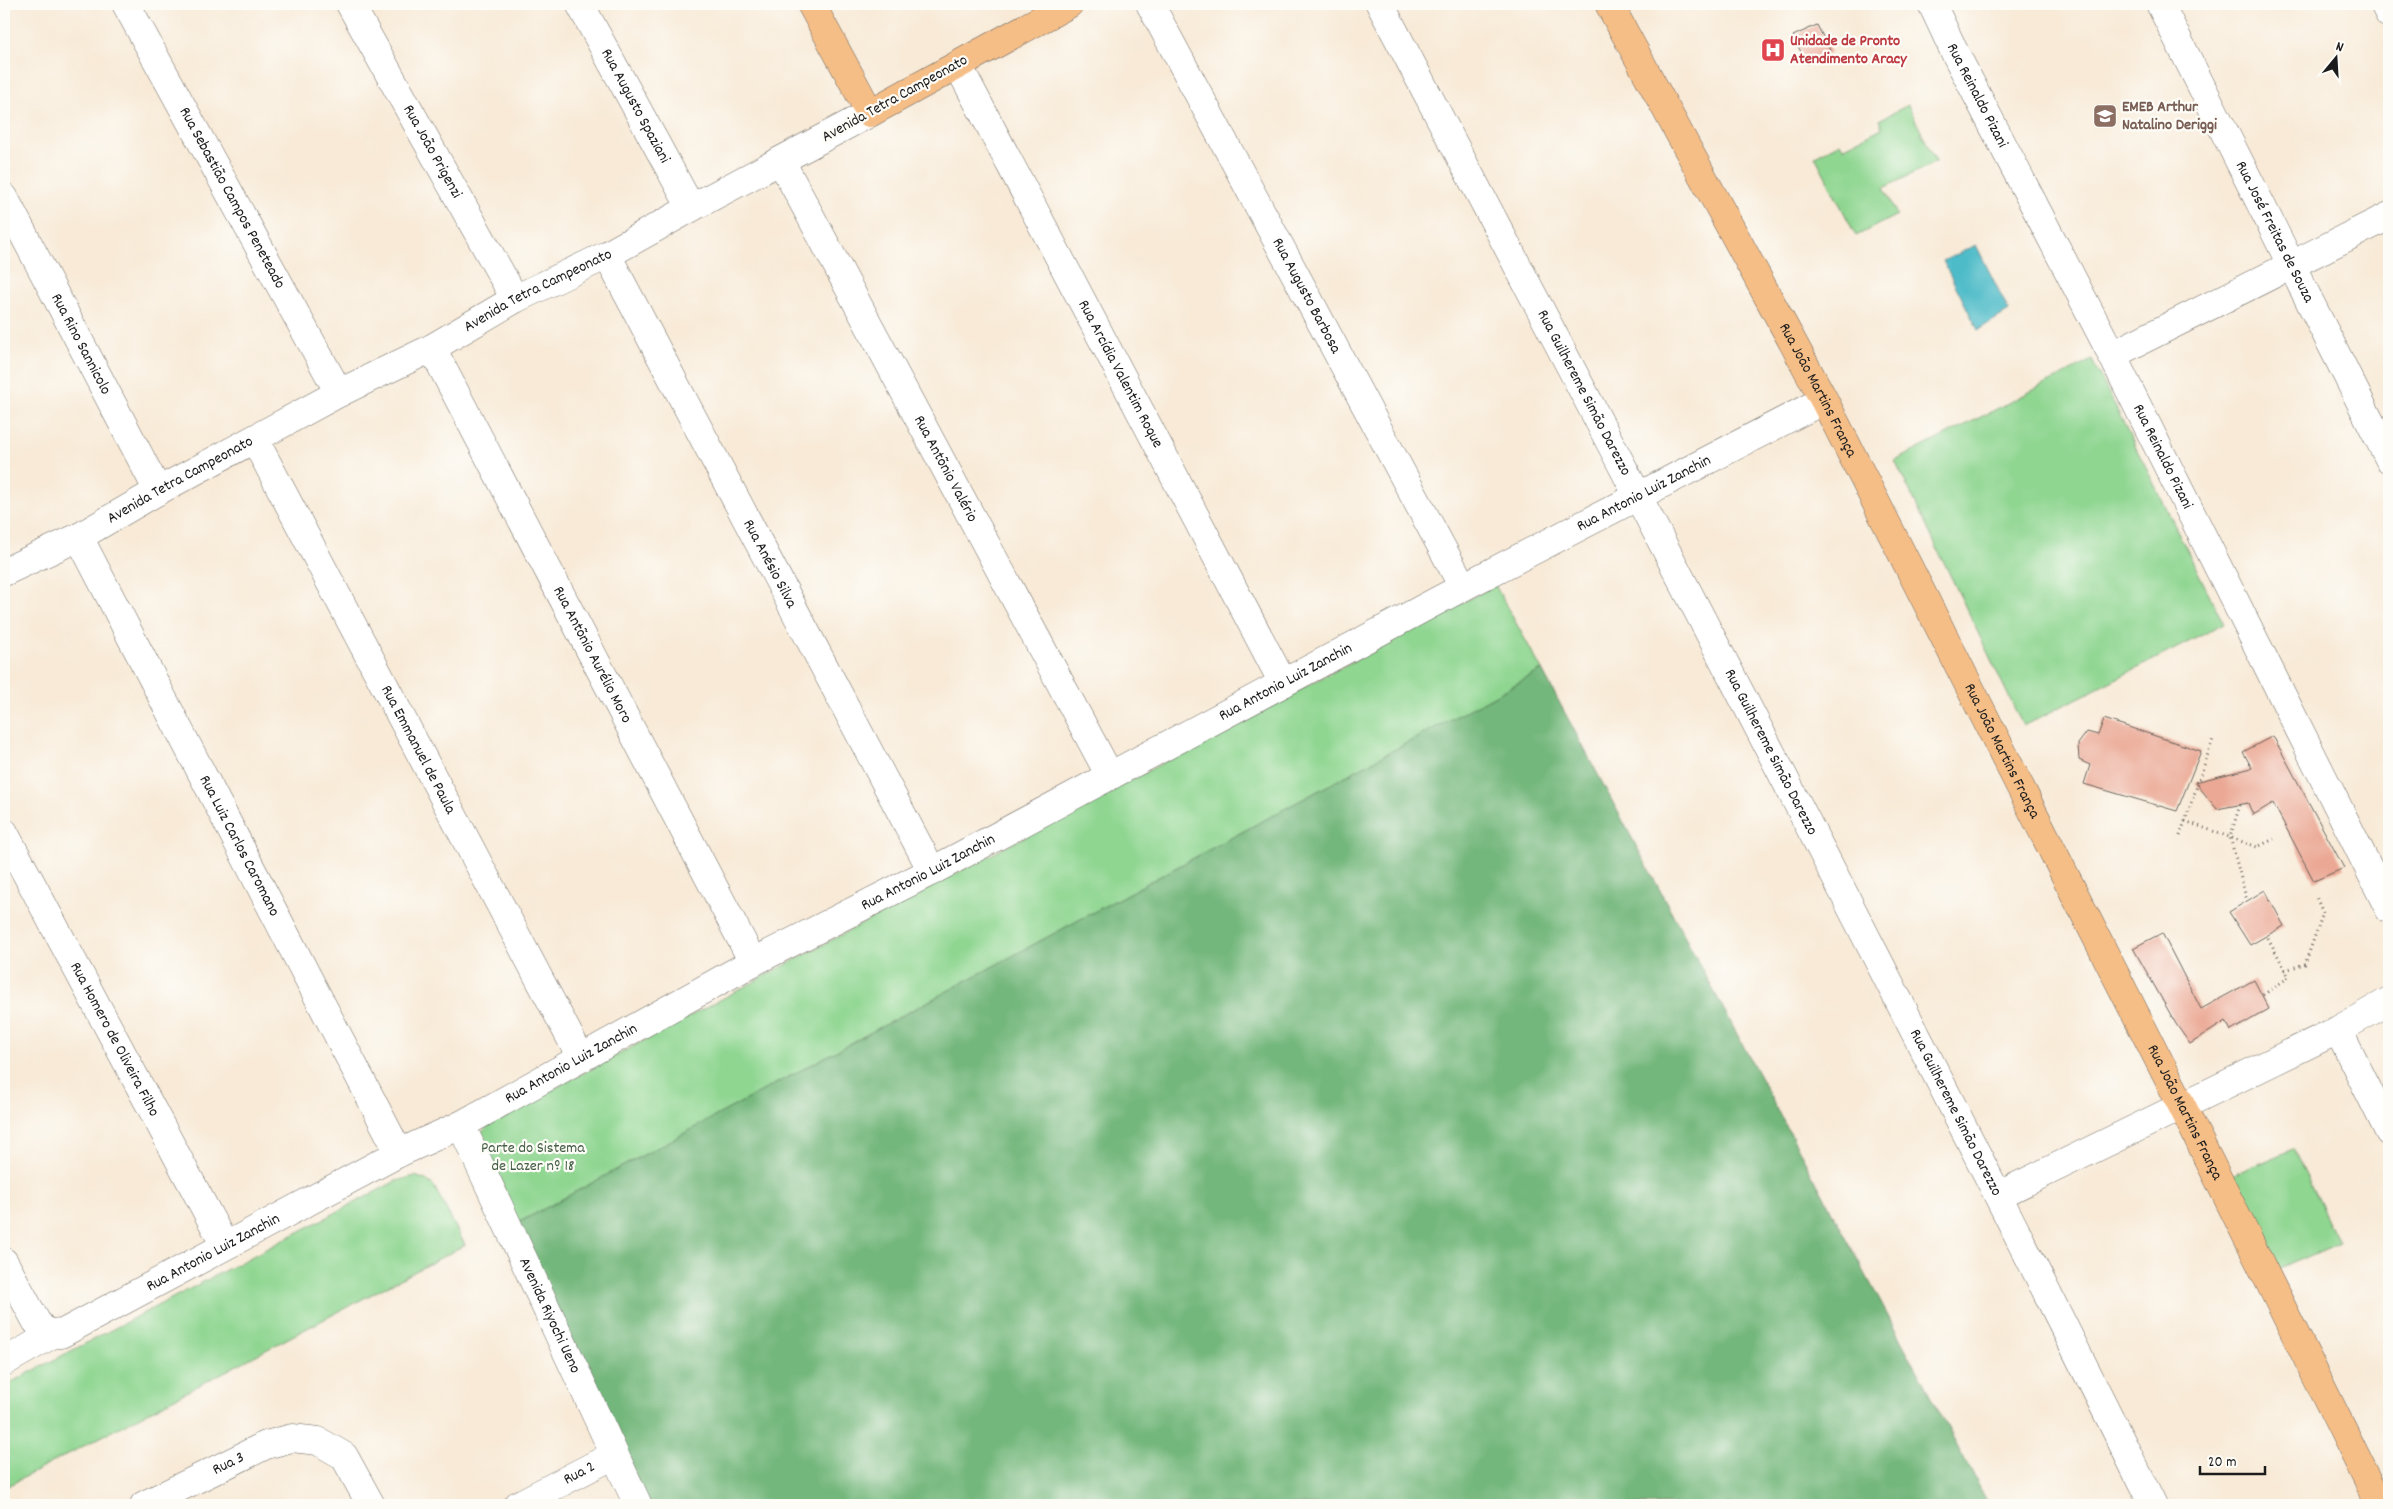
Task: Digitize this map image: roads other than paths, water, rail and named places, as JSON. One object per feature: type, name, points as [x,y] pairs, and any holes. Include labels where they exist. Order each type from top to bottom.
[{"type":"main road","points":[[811,4],[870,113]]},
{"type":"main road","name":"Avenida Tetra Campeonato","points":[[870,113],[958,65],[1041,10],[1069,4]]},
{"type":"main road","name":"Rua João Martins França","points":[[1609,4],[1824,400],[2182,1106],[2380,1505]]},
{"type":"street","name":"Rua Sebastião Campos Peneteado","points":[[126,4],[339,393]]},
{"type":"street","name":"Rua João Prigenzi","points":[[350,4],[515,299]]},
{"type":"street","name":"Rua Augusto Spaziani","points":[[580,4],[691,208]]},
{"type":"street","name":"Rua Augusto Barbosa","points":[[1150,4],[1463,587]]},
{"type":"street","name":"Rua Guilhereme Simão Darezzo","points":[[1380,4],[1639,496],[1999,1195],[2153,1505]]},
{"type":"street","name":"Rua Reinaldo Pizani","points":[[1932,4],[1953,49],[2112,355],[2389,909]]},
{"type":"street","name":"Rua José Freitas de Souza","points":[[2160,4],[2389,459]]},
{"type":"street","points":[[2384,4],[2389,14]]},
{"type":"street","name":"Rua Arcídia Valentim Roque","points":[[958,65],[1283,683]]},
{"type":"street","name":"Avenida Tetra Campeonato","points":[[4,572],[79,537],[158,491],[339,393],[432,348],[515,299],[607,255],[870,113]]},
{"type":"street","name":"Rua Antõnio Valério","points":[[781,161],[1110,776]]},
{"type":"street","name":"Rua Rino Sannicolo","points":[[4,197],[158,491]]},
{"type":"street","points":[[2112,355],[2389,216]]},
{"type":"street","name":"Rua Anésio Silva","points":[[607,255],[932,871]]},
{"type":"street","name":"Rua Antõnio Aurélio Moro","points":[[432,348],[753,962]]},
{"type":"street","name":"Rua Antonio Luiz Zanchin","points":[[4,1362],[44,1328],[61,1334],[399,1153],[461,1125],[753,962],[932,871],[1463,587],[1824,400]]},
{"type":"street","name":"Rua Emmanuel de Paula","points":[[255,440],[581,1058]]},
{"type":"street","name":"Rua Luiz Carlos Caromano","points":[[79,537],[399,1153]]},
{"type":"street","name":"Rua Homero de Oliveira Filho","points":[[4,832],[225,1246]]},
{"type":"street","points":[[1999,1195],[2338,1030],[2389,1001]]},
{"type":"street","points":[[2338,1030],[2389,1132]]},
{"type":"street","name":"Avenida Riyochi Ueno","points":[[461,1125],[638,1505]]},
{"type":"street","points":[[4,1262],[44,1328]]},
{"type":"street","name":"Rua 3","points":[[144,1505],[266,1445],[292,1438],[318,1441],[344,1456],[371,1505]]},
{"type":"street","name":"Rua 2","points":[[518,1505],[614,1455]]},
{"type":"water","points":[[1976,245],[2009,311],[1978,330],[1943,261]]},
{"type":"place","name":"Unidade de Pronto Atendimento Aracy","points":[[1773,50]]},
{"type":"place","name":"EMEB Arthur Natalino Deriggi","points":[[2105,116]]},
{"type":"park label","name":"Parte do Sistema de Lazer nº 18","points":[[533,1157]]}]
